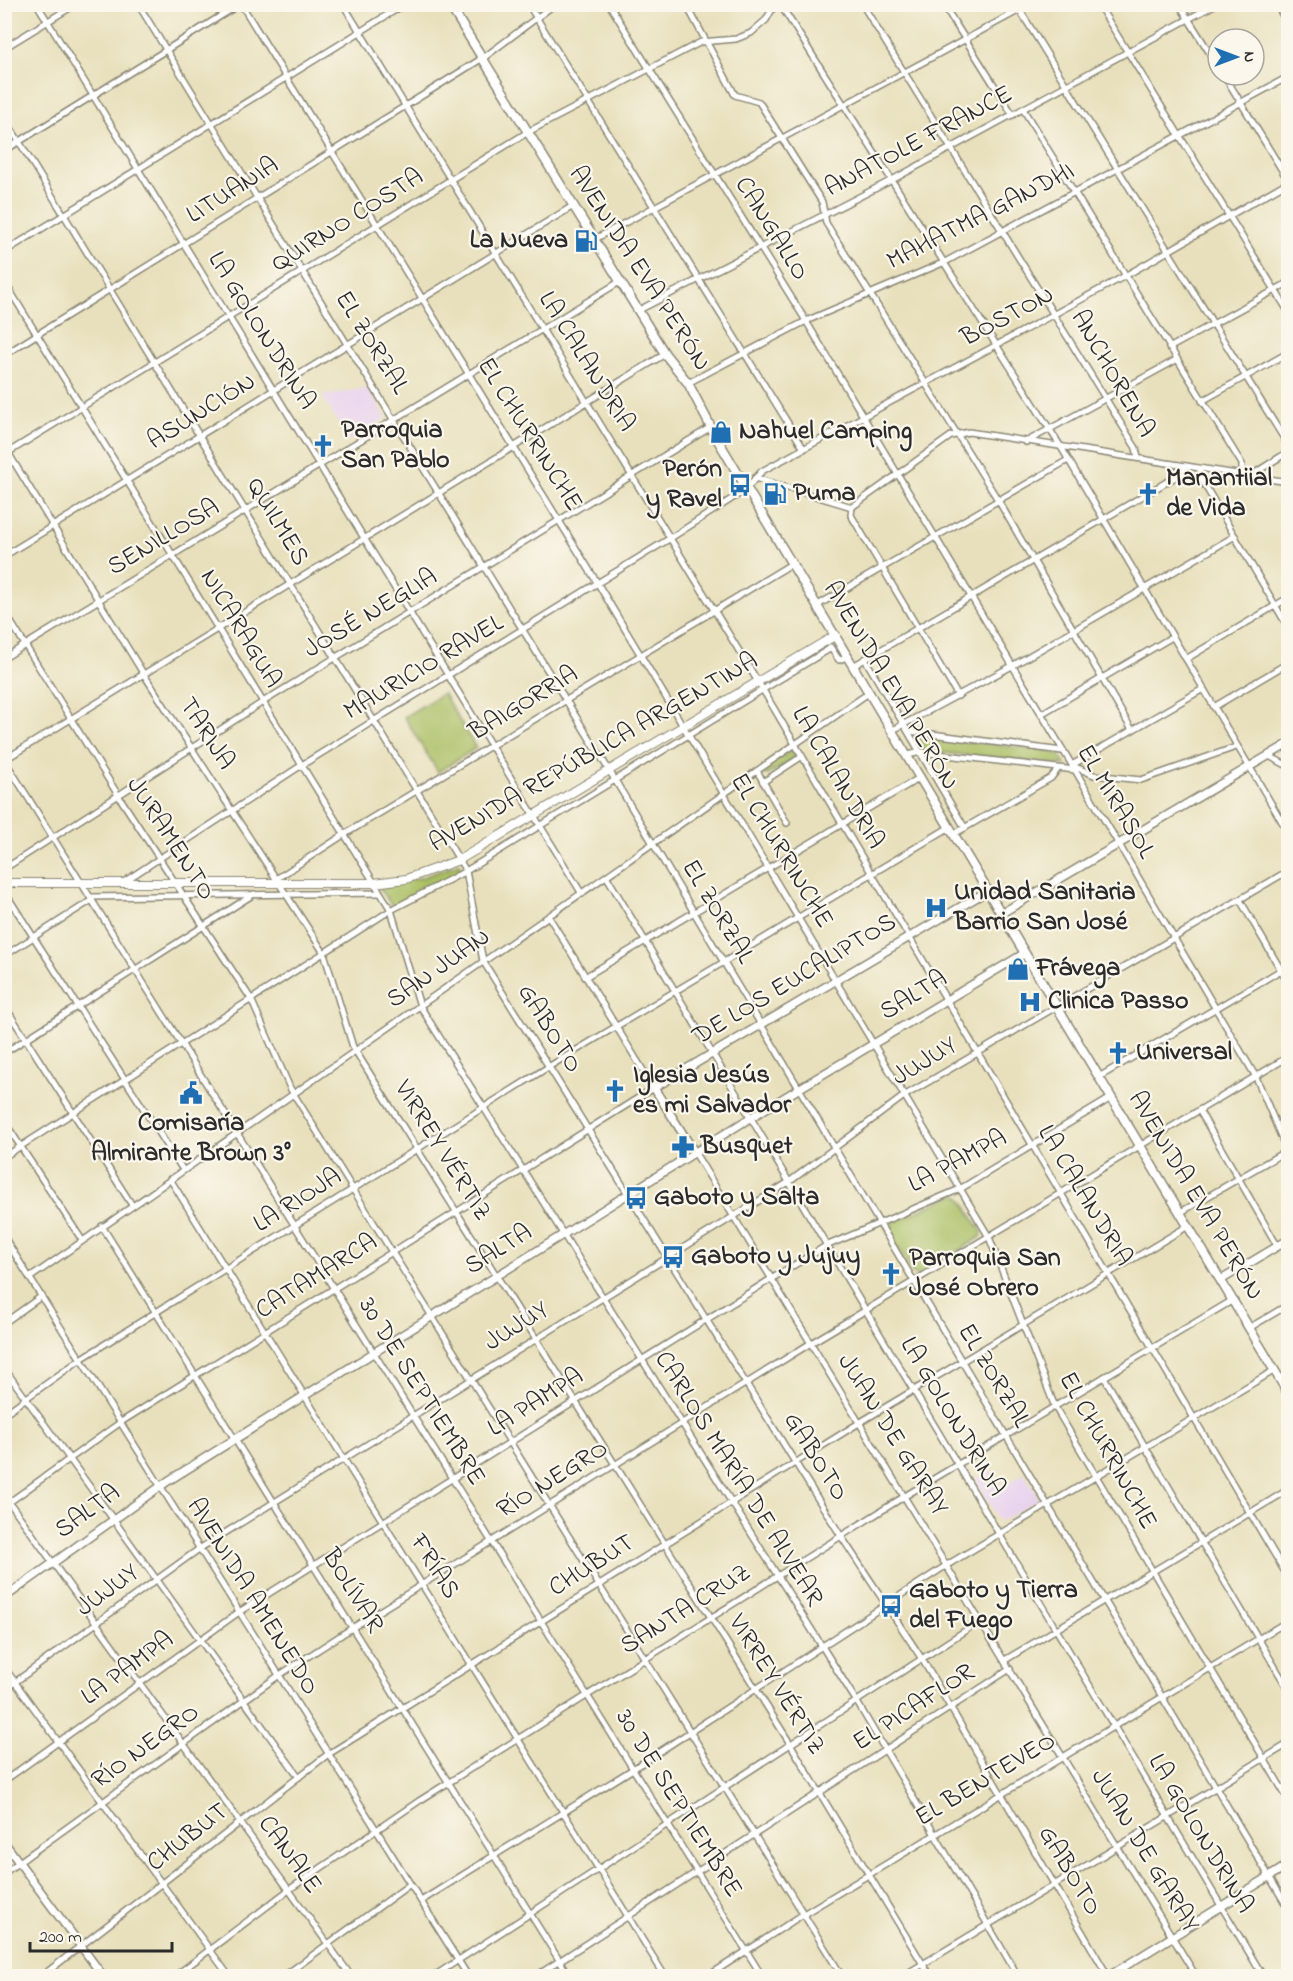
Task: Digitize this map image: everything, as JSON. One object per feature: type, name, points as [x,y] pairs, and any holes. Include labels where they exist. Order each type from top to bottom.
[{"type":"main road","name":"AVENIDA EVA PERÓN","points":[[449,4],[665,354],[688,383],[711,428],[855,665],[1288,1393]]},
{"type":"main road","name":"AVENIDA REPÚBLICA ARGENTINA","points":[[4,883],[277,881],[374,883],[406,879],[459,860],[757,682],[829,644],[836,635]]},
{"type":"street","name":"LA GOLONDRINA","points":[[37,4],[321,464],[582,894]]},
{"type":"street","points":[[4,48],[75,4]]},
{"type":"street","name":"EL ZORZAL","points":[[138,4],[654,844],[1288,1908]]},
{"type":"street","points":[[4,151],[240,4]]},
{"type":"street","name":"EL CHURRINCHE","points":[[240,4],[598,584],[989,1237],[1055,1407],[1288,1799]]},
{"type":"street","name":"LA CALANDRIA","points":[[343,4],[763,690],[870,875],[1288,1577]]},
{"type":"street","points":[[4,252],[405,4]]},
{"type":"street","points":[[528,4],[804,449]]},
{"type":"street","name":"LITUANIA","points":[[4,355],[482,58],[555,4]]},
{"type":"street","name":"CANGALLO","points":[[609,4],[899,475]]},
{"type":"street","points":[[686,4],[735,94],[759,102],[822,202],[826,223],[998,501],[1132,730]]},
{"type":"street","points":[[706,41],[736,39],[751,33],[766,20],[775,4]]},
{"type":"street","points":[[780,4],[1061,447],[1288,832]]},
{"type":"street","name":"ANCHORENA","points":[[862,4],[1136,448],[1138,459]]},
{"type":"street","points":[[943,4],[1013,114]]},
{"type":"street","points":[[1016,4],[1288,445]]},
{"type":"street","points":[[595,239],[1031,4]]},
{"type":"street","points":[[1098,4],[1288,311]]},
{"type":"street","points":[[1179,4],[1206,48]]},
{"type":"street","name":"ANATOLE FRANCE","points":[[639,310],[892,180],[1216,4]]},
{"type":"street","points":[[1276,4],[1288,24]]},
{"type":"street","name":"QUIRNO COSTA","points":[[7,454],[528,132],[648,68],[706,41]]},
{"type":"street","name":"MAHATMA GANDHI","points":[[688,383],[806,321],[945,262],[1288,77]]},
{"type":"street","points":[[1231,87],[1288,181]]},
{"type":"street","points":[[1023,109],[1242,464],[1242,475]]},
{"type":"street","name":"QUILMES","points":[[4,117],[112,289],[466,871],[483,961]]},
{"type":"street","name":"BOSTON","points":[[747,486],[762,471],[1125,276],[1288,181]]},
{"type":"street","name":"ASUNCIÓN","points":[[4,556],[573,206]]},
{"type":"street","name":"NICARAGUA","points":[[4,281],[391,910],[420,1006]]},
{"type":"street","name":"SENILLOSA","points":[[4,658],[621,281]]},
{"type":"street","points":[[1169,348],[1288,284]]},
{"type":"street","points":[[1202,401],[1288,353]]},
{"type":"street","points":[[5,759],[665,354]]},
{"type":"street","points":[[1026,442],[1176,360]]},
{"type":"street","name":"JOSÉ NEGLIA","points":[[4,869],[263,702],[711,428]]},
{"type":"street","points":[[958,696],[851,515],[852,507],[955,434],[969,432],[1288,482]]},
{"type":"street","name":"TARIJA","points":[[4,446],[143,673],[324,953],[356,1051]]},
{"type":"street","points":[[1254,477],[1258,471],[1288,452]]},
{"type":"street","points":[[818,605],[1068,460]]},
{"type":"street","points":[[855,665],[1182,473],[1186,466]]},
{"type":"street","points":[[1200,468],[1200,477],[1288,627]]},
{"type":"street","name":"EL MIRASOL","points":[[899,475],[1256,1077],[1288,1152]]},
{"type":"street","points":[[755,478],[852,507]]},
{"type":"street","name":"MAURICIO RAVEL","points":[[122,883],[158,857],[302,765],[598,584],[747,486]]},
{"type":"street","points":[[907,728],[958,696],[1235,536]]},
{"type":"street","name":"BAIGORRIA","points":[[277,881],[345,834],[793,563]]},
{"type":"street","points":[[1185,659],[1288,598]]},
{"type":"street","name":"JURAMENTO","points":[[4,611],[118,795],[251,999],[293,1094],[754,1834],[802,1915],[841,1974]]},
{"type":"street","points":[[1041,714],[1172,637]]},
{"type":"street","points":[[829,644],[838,660],[849,656]]},
{"type":"street","name":"AVENIDA REPÚBLICA ARGENTINA","points":[[4,1157],[391,910],[466,871],[689,736],[763,690],[829,644]]},
{"type":"street","points":[[865,659],[965,828]]},
{"type":"street","points":[[1214,706],[1288,663]]},
{"type":"street","points":[[908,755],[921,752],[1058,769],[1073,767],[1203,689]]},
{"type":"street","name":"SAN JUAN","points":[[31,1276],[870,692]]},
{"type":"street","points":[[893,730],[907,728],[1062,751]]},
{"type":"street","points":[[1002,913],[1288,744]]},
{"type":"street","points":[[1073,767],[1094,775],[1141,780],[1236,747]]},
{"type":"street","points":[[1269,756],[1288,766]]},
{"type":"street","points":[[763,782],[801,757]]},
{"type":"street","name":"30 DE SEPTIEMBRE","points":[[5,759],[762,1977]]},
{"type":"street","name":"LA RIOJA","points":[[4,1414],[81,1359],[550,1066],[870,875],[952,831],[965,828],[1051,778],[1058,769]]},
{"type":"street","points":[[757,771],[788,823]]},
{"type":"street","points":[[585,977],[921,777]]},
{"type":"street","name":"JUJUY","points":[[4,1690],[199,1549],[789,1182],[904,1096],[1288,872]]},
{"type":"street","name":"LA GOLONDRINA","points":[[607,877],[1263,1977]]},
{"type":"street","name":"DE LOS EUCALIPTOS","points":[[654,1088],[989,890]]},
{"type":"street","points":[[4,956],[91,899],[183,895],[380,893]]},
{"type":"street","points":[[5,894],[183,1170]]},
{"type":"street","points":[[4,1053],[254,894]]},
{"type":"street","points":[[1240,900],[1288,982]]},
{"type":"street","name":"JUAN DE GARAY","points":[[549,917],[905,1496],[1196,1977]]},
{"type":"street","name":"SALTA","points":[[4,1598],[161,1485],[750,1118],[1025,953]]},
{"type":"street","name":"GABOTO","points":[[483,961],[841,1536],[922,1659],[1108,1977]]},
{"type":"street","points":[[1099,1077],[1288,966]]},
{"type":"street","points":[[4,1005],[132,1205]]},
{"type":"street","name":"CARLOS MARÍA DE ALVEAR","points":[[420,1006],[856,1702],[1018,1977]]},
{"type":"street","name":"VIRREY VÉRTIZ","points":[[356,1051],[791,1745],[930,1977]]},
{"type":"street","name":"RÍO NEGRO","points":[[4,1873],[278,1676],[352,1628],[866,1310],[1288,1057]]},
{"type":"street","name":"CATAMARCA","points":[[7,1504],[121,1422],[590,1131],[654,1088]]},
{"type":"street","name":"LA PAMPA","points":[[4,1781],[239,1612],[771,1279],[826,1246],[960,1189],[1112,1098]]},
{"type":"street","points":[[1199,1110],[1278,1246]]},
{"type":"street","points":[[4,1121],[82,1240]]},
{"type":"street","points":[[1181,1212],[1288,1152]]},
{"type":"street","name":"FRÍAS","points":[[170,1179],[665,1977]]},
{"type":"street","name":"BOLÍVAR","points":[[102,1226],[569,1977]]},
{"type":"street","name":"CHUBUT","points":[[42,1977],[327,1755],[859,1423],[1188,1226]]},
{"type":"street","name":"AVENIDA AMENEDO","points":[[4,1237],[31,1276],[327,1755],[468,1977]]},
{"type":"street","points":[[1221,1280],[1288,1240]]},
{"type":"street","points":[[4,1323],[42,1296]]},
{"type":"street","name":"SANTA CRUZ","points":[[176,1977],[290,1889],[374,1829],[905,1496],[1233,1300]]},
{"type":"street","points":[[1249,1328],[1288,1305]]},
{"type":"street","points":[[4,1368],[299,1777]]},
{"type":"street","points":[[421,1901],[633,1769],[947,1565],[1275,1370]]},
{"type":"street","points":[[1104,1377],[1288,1689]]},
{"type":"street","name":"EL PICAFLOR","points":[[1005,1660],[1288,1490]]},
{"type":"street","name":"CANALE","points":[[4,1495],[7,1504],[97,1623],[351,1977]]},
{"type":"street","points":[[434,1977],[980,1621]]},
{"type":"street","name":"EL BENTEVEO","points":[[708,1977],[802,1915],[1288,1621]]},
{"type":"street","points":[[4,1667],[229,1977]]},
{"type":"street","name":"EL PICAFLOR","points":[[536,1977],[1010,1669]]},
{"type":"street","points":[[903,1977],[1288,1744]]},
{"type":"street","points":[[4,1842],[103,1977]]},
{"type":"street","points":[[1108,1977],[1288,1865]]},
{"type":"street","points":[[284,1977],[409,1885]]},
{"type":"street","points":[[833,1977],[841,1974]]},
{"type":"shaded area","points":[[368,388],[386,418],[349,441],[322,396]]},
{"type":"shaded area","points":[[991,1470],[1001,1487],[1024,1473],[1039,1499],[1000,1522],[975,1479]]},
{"type":"green space","points":[[443,693],[476,748],[438,772],[404,717]]},
{"type":"green space","points":[[916,736],[1049,751],[1060,755],[1065,765],[925,751]]},
{"type":"green space","points":[[790,751],[796,753],[795,758],[768,775],[763,774],[763,770]]},
{"type":"green space","points":[[459,864],[463,871],[395,906],[392,906],[379,887],[423,877]]},
{"type":"green space","points":[[955,1194],[960,1196],[982,1232],[981,1237],[918,1276],[913,1274],[885,1226]]},
{"type":"place","name":"La Nueva","points":[[586,241]]},
{"type":"place","name":"Nahuel Camping","points":[[721,432]]},
{"type":"place","name":"Parroquia San Pablo","points":[[323,446]]},
{"type":"place","name":"Perón y Ravel","points":[[740,485]]},
{"type":"place","name":"Puma","points":[[775,494]]},
{"type":"place","name":"Manantiial de Vida","points":[[1148,494]]},
{"type":"place","name":"Unidad Sanitaria Barrio San José","points":[[936,908]]},
{"type":"place","name":"Frávega","points":[[1018,969]]},
{"type":"place","name":"Clinica Passo","points":[[1030,1002]]},
{"type":"place","name":"Universal","points":[[1118,1053]]},
{"type":"place","name":"Iglesia Jesús es mi Salvador","points":[[615,1091]]},
{"type":"place","name":"Comisaría Almirante Brown 3°","points":[[191,1093]]},
{"type":"place","name":"Busquet","points":[[683,1147]]},
{"type":"place","name":"Gaboto y Salta","points":[[636,1198]]},
{"type":"place","name":"Gaboto y Jujuy","points":[[673,1257]]},
{"type":"place","name":"Parroquia San José Obrero","points":[[891,1274]]},
{"type":"place","name":"Gaboto y Tierra del Fuego","points":[[891,1606]]}]
